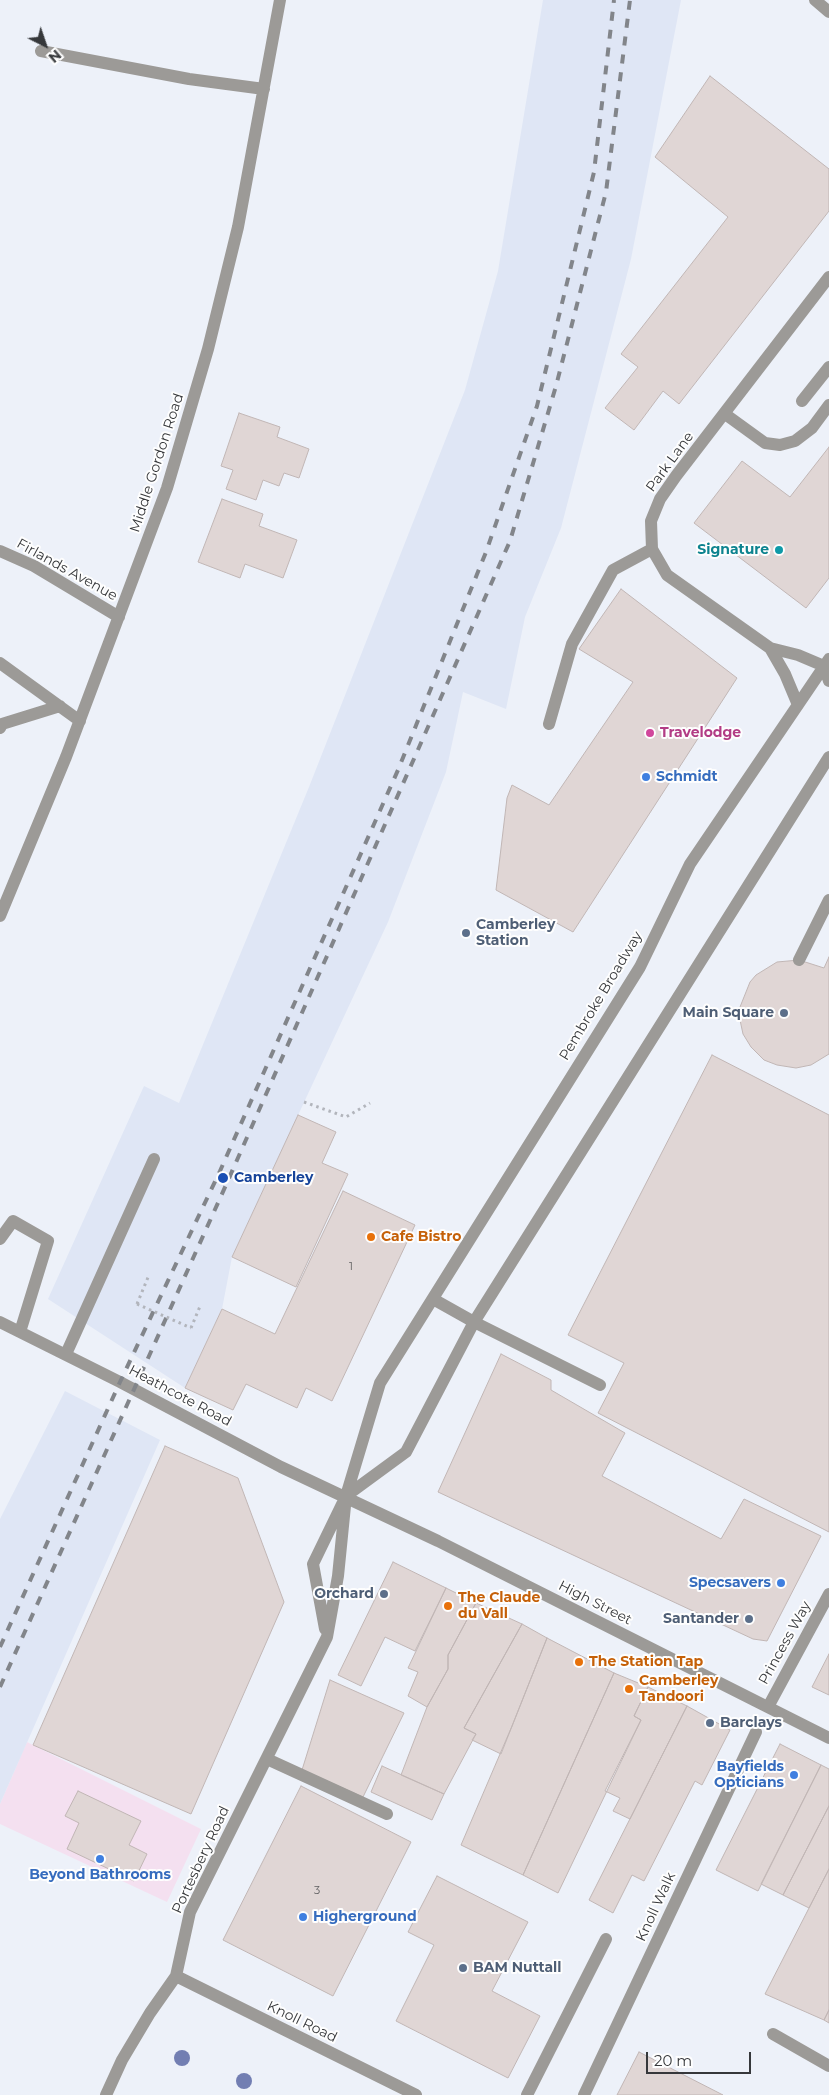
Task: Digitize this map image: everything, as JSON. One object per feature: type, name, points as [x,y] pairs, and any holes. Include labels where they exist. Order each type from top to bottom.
[{"type":"street","name":"Middle Gordon Road","points":[[0,916],[80,721],[167,488],[208,349],[238,226],[280,0]]},
{"type":"street","points":[[815,0],[829,12]]},
{"type":"street","points":[[41,51],[189,79],[264,89]]},
{"type":"street","name":"Park Lane","points":[[826,663],[770,648],[668,575],[652,549],[651,522],[660,498],[827,282]]},
{"type":"street","points":[[802,401],[829,367]]},
{"type":"street","points":[[725,414],[765,443],[780,445],[795,441],[812,428],[829,405]]},
{"type":"street","points":[[549,724],[572,644],[613,570],[652,549]]},
{"type":"street","name":"Firlands Avenue","points":[[0,551],[34,566],[119,617]]},
{"type":"street","name":"Park Lane","points":[[770,648],[785,674],[798,705]]},
{"type":"street","points":[[0,663],[80,721]]},
{"type":"street","points":[[826,663],[829,681]]},
{"type":"street","name":"Pembroke Broadway","points":[[346,1496],[380,1383],[640,967],[690,864],[826,663]]},
{"type":"street","points":[[0,728],[2,724],[60,706]]},
{"type":"street","points":[[327,1637],[313,1564],[346,1496],[406,1452],[474,1322],[829,757]]},
{"type":"street","points":[[799,960],[829,900]]},
{"type":"street","points":[[66,1354],[154,1159]]},
{"type":"street","points":[[0,1239],[13,1221],[48,1240],[20,1332]]},
{"type":"street","points":[[432,1299],[600,1385]]},
{"type":"street","name":"Heathcote Road","points":[[0,1322],[66,1354],[281,1467],[346,1496]]},
{"type":"street","name":"Portesbery Road","points":[[106,2095],[122,2060],[150,2013],[176,1976],[190,1912],[327,1637],[338,1576],[346,1496]]},
{"type":"street","name":"High Street","points":[[346,1496],[829,1738]]},
{"type":"street","name":"Princess Way","points":[[768,1707],[829,1594]]},
{"type":"street","name":"Knoll Walk","points":[[584,2095],[756,1732]]},
{"type":"street","points":[[267,1760],[387,1814]]},
{"type":"street","points":[[527,2095],[606,1939]]},
{"type":"street","name":"Knoll Road","points":[[176,1976],[416,2095]]},
{"type":"street","points":[[773,2034],[829,2066]]},
{"type":"path","points":[[304,1102],[346,1117],[370,1103]]},
{"type":"path","points":[[149,1276],[137,1304],[191,1328],[201,1304]]},
{"type":"shaded area","points":[[543,0],[681,0],[631,259],[561,528],[525,617],[506,709],[463,692],[446,772],[388,922],[232,1257],[222,1309],[185,1388],[48,1299],[144,1086],[179,1103],[309,787],[465,390],[498,271]]},
{"type":"shaded area","points":[[65,1391],[160,1440],[0,1804],[0,1519]]},
{"type":"shaded area","points":[[27,1742],[201,1829],[167,1902],[0,1824],[0,1804]]},
{"type":"building","points":[[710,76],[829,169],[829,211],[679,404],[663,391],[634,430],[605,408],[638,367],[621,354],[728,217],[655,157]]},
{"type":"building","points":[[239,413],[280,427],[277,437],[309,449],[299,478],[284,473],[279,486],[263,480],[256,500],[226,489],[233,470],[221,466]]},
{"type":"building","name":"Signature","points":[[829,447],[829,578],[806,608],[694,523],[742,461],[790,497]]},
{"type":"building","points":[[222,499],[263,514],[259,526],[297,540],[283,578],[245,564],[240,578],[198,562]]},
{"type":"building","name":"Travelodge","points":[[621,589],[737,678],[573,932],[496,890],[507,798],[512,785],[549,805],[633,682],[579,649]]},
{"type":"building","name":"Main Square","points":[[829,957],[829,1054],[811,1065],[796,1068],[777,1065],[764,1060],[751,1047],[743,1034],[740,1020],[740,1007],[750,982],[756,975],[777,962],[799,960],[824,968]]},
{"type":"building","points":[[712,1055],[829,1115],[829,1532],[598,1413],[624,1363],[568,1335]]},
{"type":"building","points":[[298,1115],[336,1132],[322,1163],[348,1174],[296,1287],[232,1257]]},
{"type":"building","points":[[343,1191],[415,1225],[332,1401],[306,1388],[297,1408],[246,1384],[233,1410],[185,1388],[222,1309],[275,1334]]},
{"type":"building","points":[[501,1354],[551,1380],[551,1390],[625,1433],[602,1476],[721,1539],[744,1499],[821,1536],[767,1641],[753,1639],[438,1492]]},
{"type":"building","points":[[165,1446],[238,1478],[284,1602],[191,1814],[33,1745]]},
{"type":"building","points":[[393,1562],[446,1588],[415,1651],[385,1637],[361,1686],[338,1675]]},
{"type":"building","points":[[446,1588],[476,1603],[448,1655],[448,1669],[427,1707],[408,1696],[418,1672],[408,1668]]},
{"type":"building","points":[[476,1603],[522,1624],[464,1728],[476,1734],[444,1794],[401,1775],[427,1707],[448,1669],[448,1655]]},
{"type":"building","points":[[522,1624],[547,1638],[501,1754],[472,1740],[476,1734],[464,1728]]},
{"type":"building","points":[[547,1638],[614,1673],[523,1875],[461,1845]]},
{"type":"building","points":[[829,1654],[829,1695],[812,1687]]},
{"type":"building","points":[[614,1673],[648,1687],[634,1716],[641,1720],[558,1893],[523,1875]]},
{"type":"building","points":[[330,1680],[404,1713],[363,1797],[302,1770]]},
{"type":"building","points":[[648,1687],[687,1706],[630,1819],[613,1811],[620,1798],[605,1791],[641,1720],[634,1716]]},
{"type":"building","points":[[687,1706],[730,1730],[702,1785],[695,1781],[644,1881],[632,1875],[613,1913],[589,1900]]},
{"type":"building","points":[[780,1744],[821,1765],[758,1891],[716,1870]]},
{"type":"building","points":[[821,1765],[829,1769],[829,1806],[783,1895],[761,1884]]},
{"type":"building","points":[[382,1766],[444,1794],[432,1820],[371,1792]]},
{"type":"building","points":[[301,1786],[411,1842],[333,1996],[223,1940]]},
{"type":"building","points":[[78,1791],[141,1821],[129,1845],[147,1854],[134,1881],[67,1849],[79,1823],[65,1816]]},
{"type":"building","points":[[829,1806],[829,1869],[809,1908],[783,1895]]},
{"type":"building","points":[[829,1869],[829,2010],[824,2020],[765,1994]]},
{"type":"building","name":"BAM Nuttall","points":[[437,1876],[528,1922],[492,1991],[540,2016],[508,2078],[396,2021],[434,1945],[408,1932]]},
{"type":"building","points":[[829,2010],[829,2023],[824,2020]]},
{"type":"building","points":[[639,2052],[723,2095],[617,2095]]},
{"type":"railway","points":[[0,1647],[120,1382],[220,1171],[398,770],[486,552],[537,406],[594,172],[614,0]]},
{"type":"railway","points":[[0,1687],[226,1185],[510,541],[556,386],[606,192],[630,0]]},
{"type":"place","name":"Signature","points":[[779,550]]},
{"type":"place","name":"Travelodge","points":[[650,733]]},
{"type":"place","name":"Schmidt","points":[[646,777]]},
{"type":"place","name":"Camberley Station","points":[[466,933]]},
{"type":"place","name":"Main Square","points":[[784,1013]]},
{"type":"place","name":"Camberley","points":[[223,1178]]},
{"type":"place","name":"Cafe Bistro","points":[[371,1237]]},
{"type":"place","name":"Specsavers","points":[[781,1583]]},
{"type":"place","name":"Orchard","points":[[384,1594]]},
{"type":"place","name":"The Claude du Vall","points":[[448,1606]]},
{"type":"place","name":"Santander","points":[[749,1619]]},
{"type":"place","name":"The Station Tap","points":[[579,1662]]},
{"type":"place","name":"Camberley Tandoori","points":[[629,1689]]},
{"type":"place","name":"Barclays","points":[[710,1723]]},
{"type":"place","name":"Bayfields Opticians","points":[[794,1775]]},
{"type":"place","name":"Beyond Bathrooms","points":[[100,1859]]},
{"type":"place","name":"Higherground","points":[[303,1917]]},
{"type":"place","name":"BAM Nuttall","points":[[463,1968]]}]
